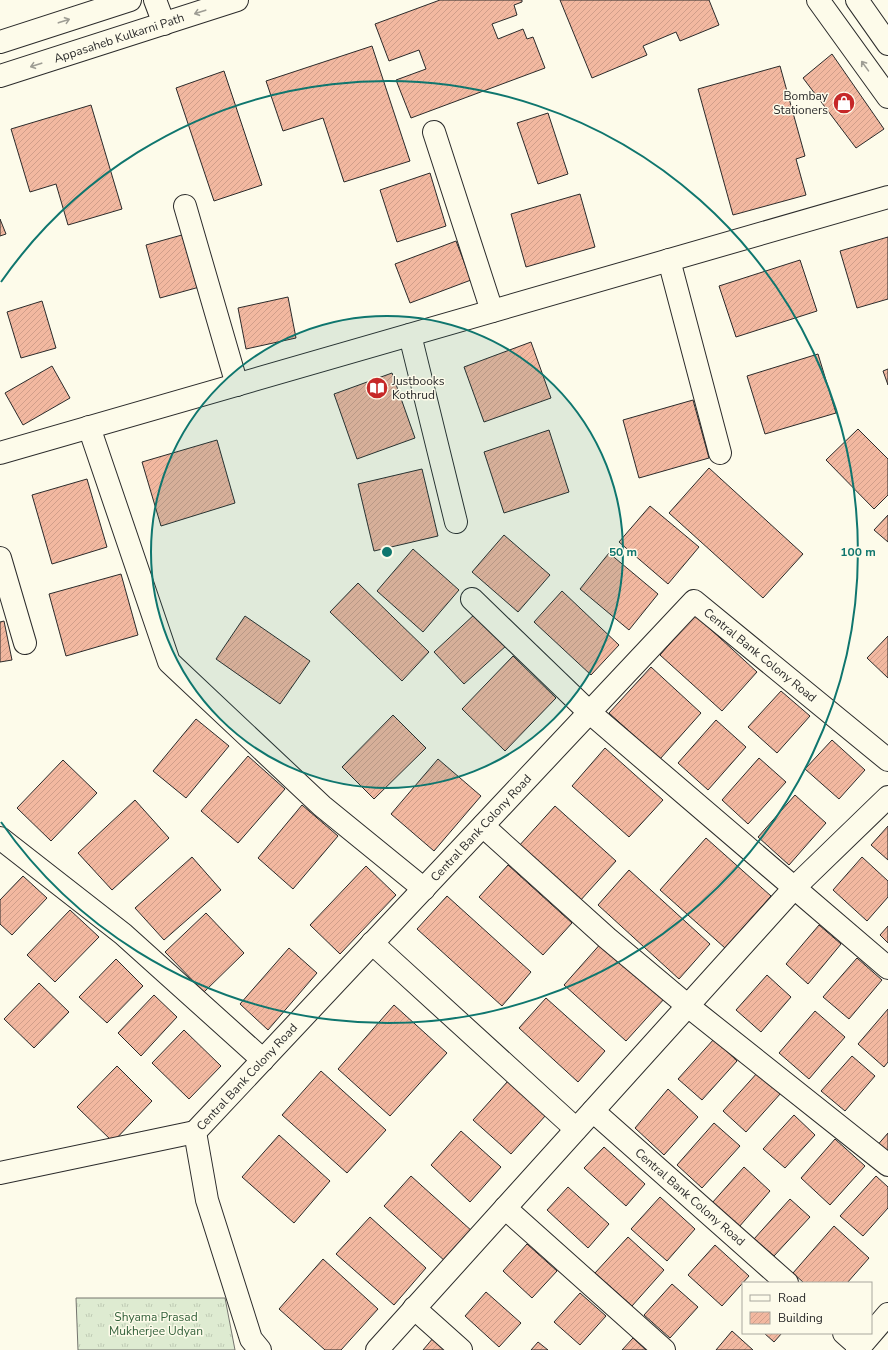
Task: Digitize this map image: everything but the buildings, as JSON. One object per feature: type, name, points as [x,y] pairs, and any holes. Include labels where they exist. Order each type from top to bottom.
[{"type":"street","points":[[0,42],[130,0]]},
{"type":"street","points":[[155,0],[164,24]]},
{"type":"street","name":"Appasaheb Kulkarni Path","points":[[0,76],[237,0]]},
{"type":"street","points":[[818,0],[888,97]]},
{"type":"street","points":[[857,0],[888,44]]},
{"type":"street","points":[[434,132],[492,311]]},
{"type":"street","points":[[0,452],[888,198]]},
{"type":"street","points":[[185,206],[237,385]]},
{"type":"street","points":[[669,260],[720,453]]},
{"type":"street","points":[[410,335],[456,522]]},
{"type":"street","points":[[89,427],[169,662],[322,806],[424,888]]},
{"type":"street","points":[[0,558],[25,643]]},
{"type":"street","points":[[472,599],[590,712],[888,968]]},
{"type":"street","name":"Central Bank Colony Road","points":[[260,1350],[251,1339],[208,1200],[195,1132],[694,601],[888,760]]},
{"type":"street","points":[[377,1350],[794,887],[888,797]]},
{"type":"street","points":[[483,826],[608,938],[688,1006],[888,1165]]},
{"type":"street","points":[[0,838],[123,934],[263,1060]]},
{"type":"street","points":[[372,943],[576,1129]]},
{"type":"street","name":"Central Bank Colony Road","points":[[593,1111],[786,1282]]},
{"type":"street","points":[[0,1173],[195,1132]]},
{"type":"street","points":[[505,1208],[664,1350]]},
{"type":"street","points":[[414,1308],[461,1350]]},
{"type":"street","points":[[872,1333],[888,1314]]},
{"type":"street","points":[[845,1334],[858,1349],[871,1334]]},
{"type":"green space","name":"Shyama Prasad Mukherjee Udyan","points":[[76,1298],[225,1298],[235,1350],[78,1350]]},
{"type":"place","name":"Bombay Stationers","points":[[844,103]]},
{"type":"place","name":"Justbooks Kothrud","points":[[377,388]]}]
